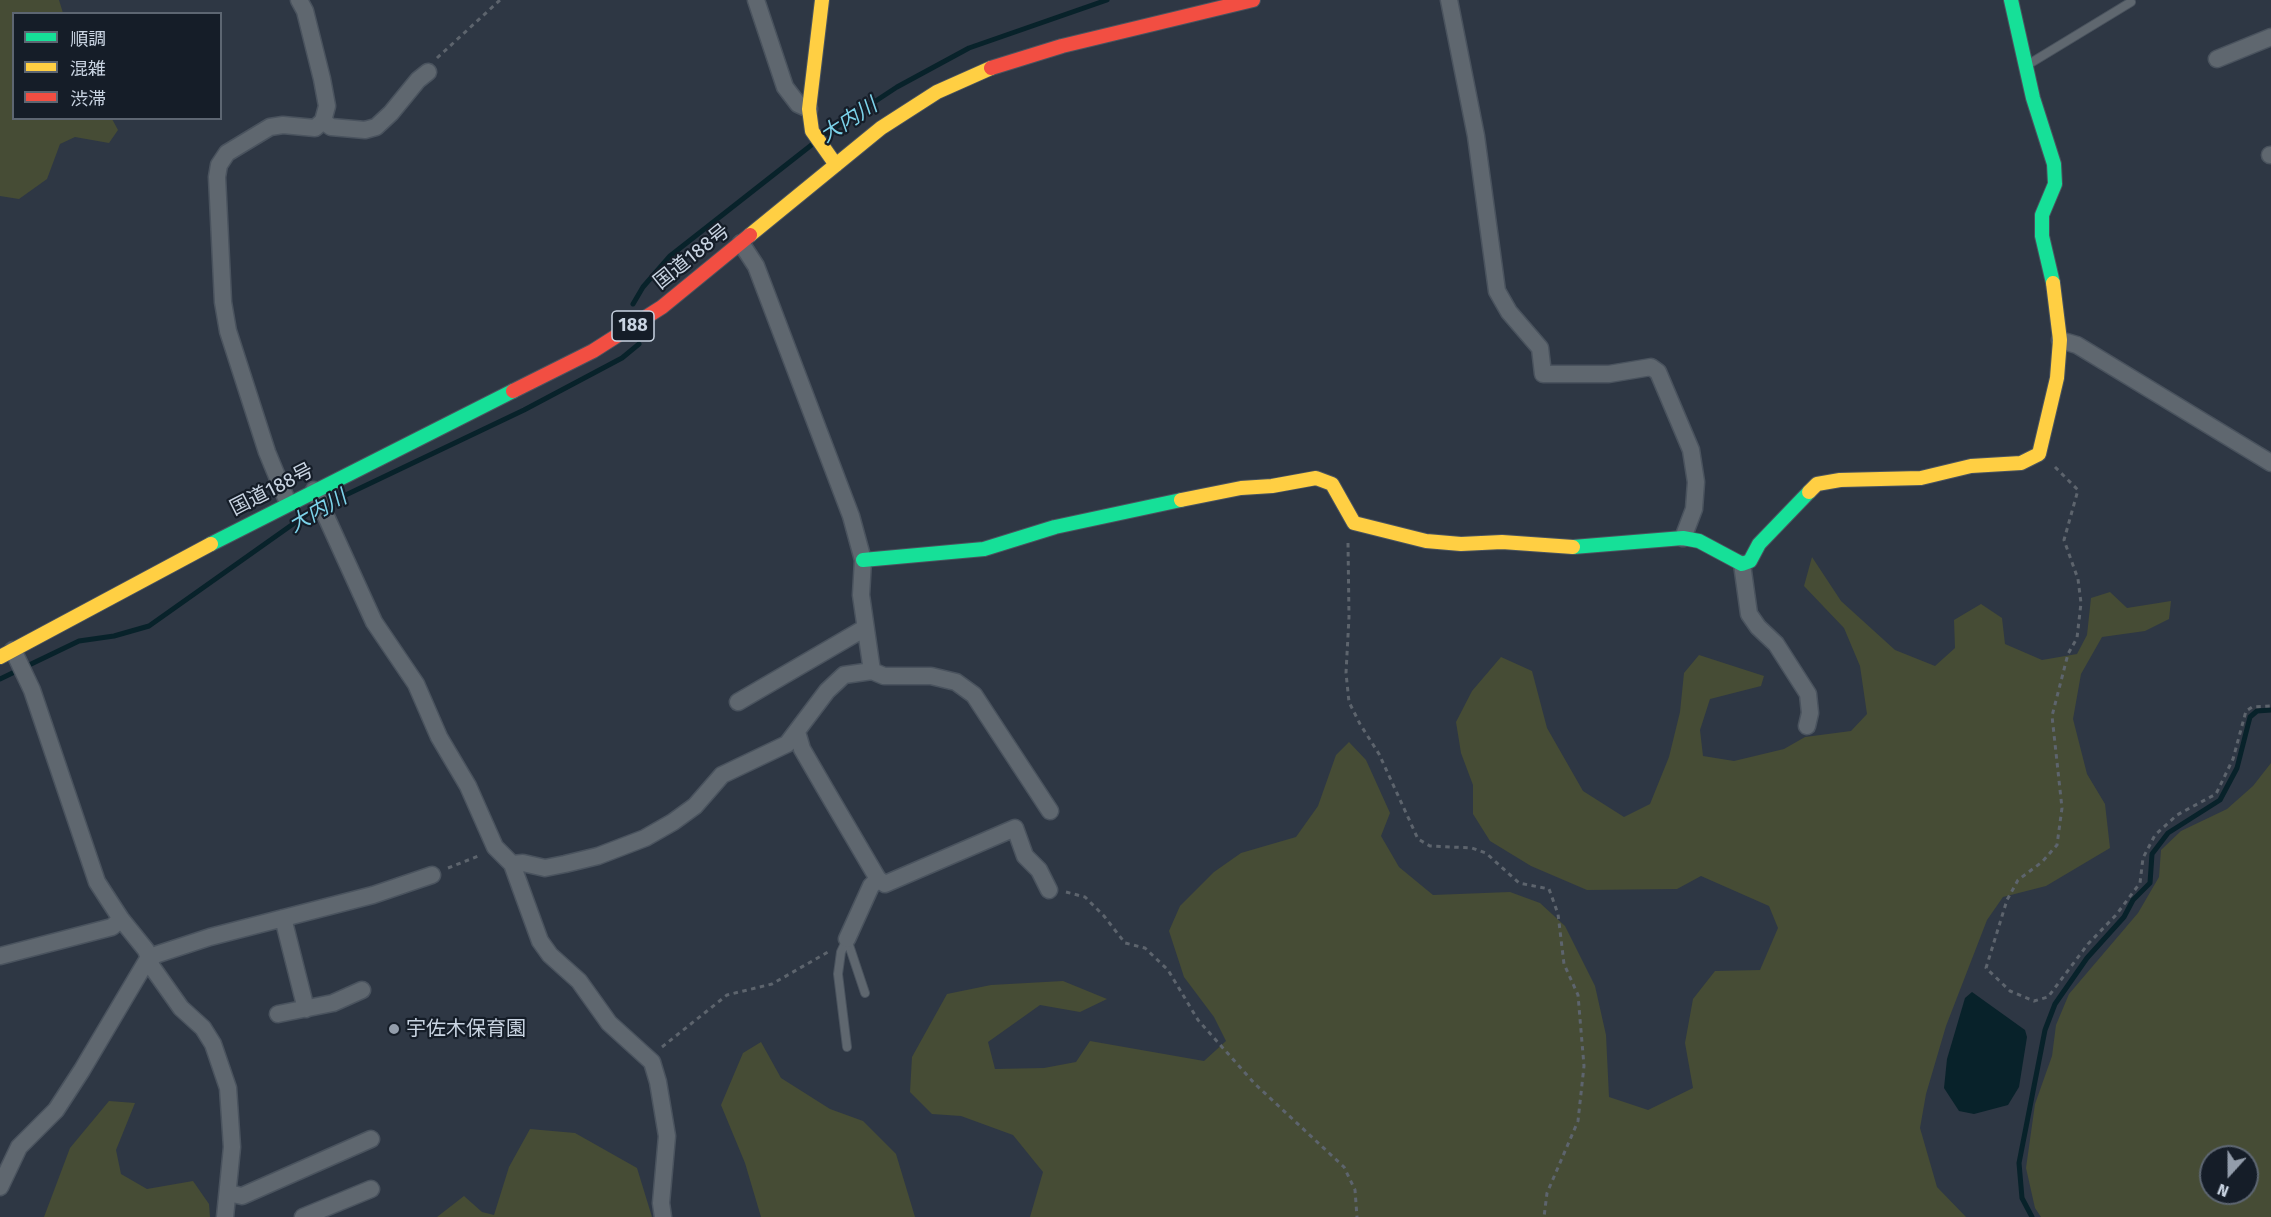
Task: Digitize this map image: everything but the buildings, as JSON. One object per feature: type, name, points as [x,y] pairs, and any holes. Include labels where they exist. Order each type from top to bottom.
[{"type":"main road","points":[[822,0],[809,109],[812,131],[836,165]]},
{"type":"main road","name":"国道188号","points":[[7,654],[288,503],[593,351],[662,307],[881,128],[937,92],[998,64],[1062,46],[1253,0]]},
{"type":"main road","points":[[863,560],[897,559],[984,549],[1055,526],[1240,488],[1316,478],[1332,484],[1354,523],[1426,541],[1461,544],[1503,542],[1587,548],[1683,538],[1699,541],[1742,564],[1750,561],[1759,544],[1817,484],[1840,480],[1930,477],[1971,466],[2021,463],[2039,454],[2057,378],[2060,340],[2056,295],[2042,236],[2042,215],[2055,184],[2054,164],[2026,66],[2011,0]]},
{"type":"street","points":[[288,503],[267,452],[228,331],[223,302],[217,177],[219,165],[227,153],[270,127],[283,125],[315,128],[323,121],[327,106],[324,88],[305,11],[299,0]]},
{"type":"street","points":[[756,0],[785,87],[798,104],[809,109]]},
{"type":"street","points":[[1449,0],[1476,136],[1497,291],[1509,312],[1540,348],[1543,374],[1609,374],[1651,367],[1658,372],[1691,450],[1696,482],[1694,509],[1683,538]]},
{"type":"street","points":[[2217,59],[2271,37]]},
{"type":"street","points":[[323,121],[331,127],[365,130],[376,128],[392,113],[418,80],[428,72]]},
{"type":"street","points":[[741,243],[756,266],[806,391],[851,516],[863,560],[861,595],[872,671]]},
{"type":"street","points":[[2060,340],[2077,345],[2271,463]]},
{"type":"street","points":[[314,490],[374,622],[416,684],[439,737],[468,786],[495,847],[512,864],[540,941],[550,955],[579,981],[609,1023],[648,1057],[658,1082],[666,1136],[661,1203],[663,1217]]},
{"type":"street","points":[[1742,564],[1749,614],[1758,627],[1776,644],[1808,694],[1810,713],[1807,726]]},
{"type":"street","points":[[738,702],[865,628]]},
{"type":"street","points":[[7,654],[32,690],[97,882],[121,919],[146,950],[152,966],[181,1008],[203,1028],[213,1044],[228,1088],[232,1147],[225,1217]]},
{"type":"street","points":[[512,864],[523,863],[545,868],[598,856],[645,838],[695,806],[722,775],[787,744],[827,691],[844,675],[872,671],[884,676],[931,676],[956,682],[974,696],[1050,811]]},
{"type":"street","points":[[797,732],[802,749],[878,879],[885,884],[1015,828],[1025,856],[1039,870],[1049,890]]},
{"type":"street","points":[[0,1188],[19,1147],[56,1110],[148,957],[283,918],[374,895],[432,875]]},
{"type":"street","points":[[847,939],[871,885],[878,879]]},
{"type":"street","points":[[283,918],[306,1009]]},
{"type":"street","points":[[0,956],[112,927],[121,919]]},
{"type":"street","points":[[279,1014],[333,1003],[362,990]]},
{"type":"street","points":[[228,1193],[242,1196],[372,1139]]},
{"type":"street","points":[[303,1217],[371,1189]]},
{"type":"lane","points":[[2026,66],[2131,2]]},
{"type":"lane","points":[[847,939],[865,993]]},
{"type":"lane","points":[[847,939],[841,952],[838,974],[847,1047]]},
{"type":"path","points":[[428,72],[438,56],[500,0]]},
{"type":"path","points":[[2039,454],[2078,490],[2064,540],[2078,579],[2081,603],[2077,638],[2068,654],[2052,716],[2062,808],[2057,844],[2042,862],[2019,880],[2007,900],[1986,968],[2010,991],[2034,1001],[2048,998],[2088,944],[2116,915],[2140,882],[2143,858],[2155,835],[2177,815],[2216,794],[2233,759],[2246,711],[2252,707],[2271,706]]},
{"type":"path","points":[[1354,523],[1348,542],[1346,562],[1349,617],[1346,673],[1349,702],[1359,724],[1379,754],[1405,815],[1418,839],[1430,846],[1472,848],[1486,853],[1519,883],[1549,889],[1558,914],[1564,964],[1578,995],[1584,1066],[1578,1121],[1548,1193],[1544,1217]]},
{"type":"path","points":[[432,875],[495,847]]},
{"type":"path","points":[[1049,890],[1085,897],[1125,943],[1145,948],[1168,970],[1198,1020],[1255,1084],[1344,1167],[1355,1190],[1358,1217]]},
{"type":"path","points":[[648,1057],[727,995],[772,984],[847,939]]},
{"type":"green space","points":[[0,0],[59,0],[63,12],[12,12],[12,120],[113,120],[118,130],[109,143],[75,137],[60,144],[47,179],[19,199],[0,196]]},
{"type":"green space","points":[[1812,557],[1841,601],[1895,650],[1935,666],[1955,648],[1954,620],[1981,604],[2002,618],[2005,644],[2042,660],[2077,654],[2087,635],[2091,598],[2110,592],[2127,608],[2171,601],[2169,619],[2145,631],[2102,637],[2081,674],[2073,719],[2087,774],[2105,804],[2110,848],[2046,886],[2003,897],[1987,920],[1946,1026],[1926,1094],[1920,1128],[1937,1187],[1966,1217],[1030,1217],[1043,1172],[1013,1135],[961,1116],[932,1114],[910,1092],[912,1057],[947,994],[991,985],[1063,981],[1107,999],[1080,1012],[1040,1005],[988,1042],[995,1069],[1044,1068],[1076,1062],[1090,1041],[1204,1061],[1226,1041],[1214,1017],[1184,977],[1169,931],[1180,906],[1214,872],[1241,853],[1296,837],[1318,806],[1336,755],[1349,742],[1366,760],[1390,813],[1381,836],[1399,867],[1433,895],[1510,892],[1540,903],[1565,926],[1595,986],[1606,1035],[1609,1097],[1648,1110],[1693,1088],[1685,1043],[1693,999],[1715,971],[1760,970],[1778,928],[1769,906],[1701,876],[1677,889],[1587,890],[1531,866],[1490,841],[1473,814],[1473,785],[1461,753],[1456,722],[1472,691],[1501,657],[1532,671],[1547,728],[1583,791],[1624,817],[1650,804],[1669,757],[1680,712],[1684,673],[1699,655],[1764,676],[1761,686],[1710,699],[1700,730],[1703,756],[1734,761],[1784,749],[1805,737],[1851,731],[1867,714],[1860,666],[1844,628],[1804,586]]},
{"type":"green space","points":[[2271,763],[2271,1217],[2041,1217],[2035,1208],[2026,1168],[2035,1104],[2052,1056],[2056,1025],[2069,994],[2138,913],[2159,877],[2161,850],[2181,831],[2227,809],[2253,786]]},
{"type":"green space","points":[[761,1042],[781,1078],[830,1109],[863,1121],[896,1154],[915,1217],[761,1217],[745,1163],[721,1105],[743,1053]]},
{"type":"green space","points":[[109,1101],[135,1103],[116,1150],[121,1174],[147,1189],[193,1181],[209,1204],[210,1217],[44,1217],[70,1148]]},
{"type":"green space","points":[[530,1129],[575,1133],[637,1168],[652,1217],[437,1217],[464,1196],[482,1212],[494,1215],[509,1167]]},
{"type":"water","points":[[1972,992],[2025,1030],[2027,1037],[2019,1087],[2008,1105],[1974,1114],[1959,1111],[1944,1088],[1947,1059],[1965,998]]},
{"type":"waterway","name":"大内川","points":[[824,135],[897,87],[969,48],[1107,0]]},
{"type":"waterway","name":"大内川","points":[[633,304],[643,287],[670,256],[814,143]]},
{"type":"waterway","name":"大内川","points":[[0,679],[79,641],[114,636],[149,626],[310,512],[524,410],[622,358],[639,344]]},
{"type":"waterway","points":[[2032,1217],[2022,1198],[2019,1163],[2045,1030],[2055,1004],[2087,958],[2124,917],[2133,900],[2150,883],[2152,854],[2168,833],[2220,800],[2237,768],[2250,717],[2257,711],[2271,710]]},
{"type":"traffic: fast","points":[[2011,0],[2033,98],[2054,164],[2055,184],[2042,215],[2042,236],[2053,283]]},
{"type":"traffic: fast","points":[[211,544],[513,391]]},
{"type":"traffic: fast","points":[[1573,547],[1683,538],[1699,541],[1742,564],[1750,561],[1759,544],[1809,492]]},
{"type":"traffic: fast","points":[[863,560],[984,549],[1055,527],[1181,500]]},
{"type":"traffic: slow","points":[[822,0],[809,109],[812,131],[836,165]]},
{"type":"traffic: slow","points":[[750,235],[881,128],[937,92],[991,68]]},
{"type":"traffic: slow","points":[[1809,492],[1817,484],[1840,480],[1921,478],[1971,466],[2021,463],[2039,454],[2057,378],[2060,340],[2053,283]]},
{"type":"traffic: slow","points":[[1181,500],[1241,488],[1272,486],[1316,478],[1332,484],[1354,523],[1426,541],[1461,544],[1502,542],[1573,547]]},
{"type":"traffic: slow","points":[[0,657],[211,544]]},
{"type":"traffic: jam","points":[[991,68],[1062,46],[1253,0]]},
{"type":"traffic: jam","points":[[513,391],[593,351],[662,307],[750,235]]},
{"type":"place","name":"宇佐木保育園","points":[[394,1029]]}]
